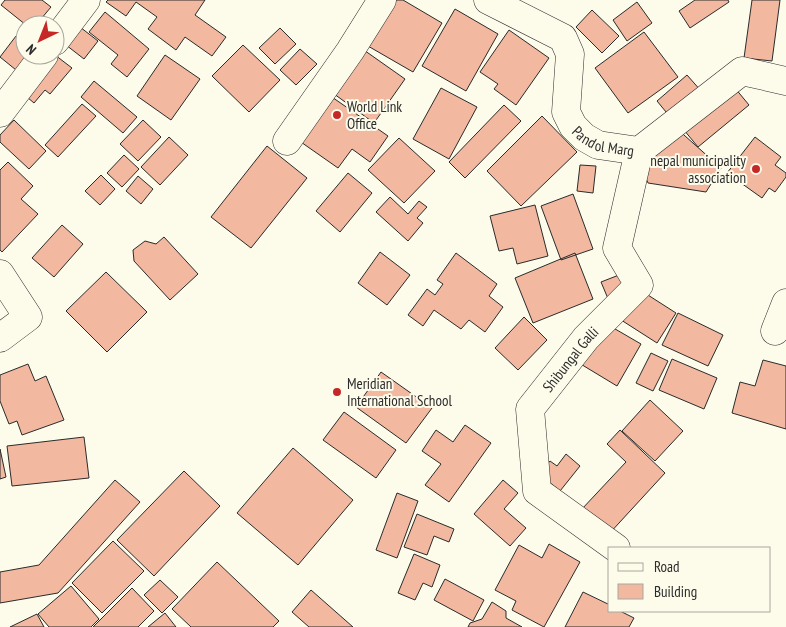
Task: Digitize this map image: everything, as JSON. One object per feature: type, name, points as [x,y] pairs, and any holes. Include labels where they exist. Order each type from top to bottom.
[{"type":"street","points":[[65,28],[86,0]]},
{"type":"street","points":[[287,141],[350,51],[382,0]]},
{"type":"street","name":"Pandol Marg","points":[[488,0],[563,38],[570,54],[566,112],[573,126],[584,137],[598,145],[639,151],[742,72],[786,81]]},
{"type":"street","points":[[0,113],[36,65]]},
{"type":"street","name":"Shibungal Galli","points":[[615,547],[537,491],[530,409],[586,338],[639,285],[618,248],[639,151]]},
{"type":"street","points":[[0,274],[28,317],[0,338]]},
{"type":"street","points":[[775,331],[786,303]]},
{"type":"building","points":[[5,0],[42,0],[51,7],[44,15],[15,16],[1,5]]},
{"type":"building","points":[[108,0],[205,0],[195,15],[226,37],[212,56],[185,37],[176,50],[148,29],[157,17],[136,2],[126,16],[106,2]]},
{"type":"building","points":[[385,0],[403,0],[442,23],[413,72],[361,42]]},
{"type":"building","points":[[695,0],[728,0],[729,2],[690,28],[679,11]]},
{"type":"building","points":[[752,0],[780,0],[772,61],[744,58]]},
{"type":"building","points":[[637,2],[652,23],[627,41],[613,20]]},
{"type":"building","points":[[455,9],[498,34],[466,91],[422,66]]},
{"type":"building","points":[[592,10],[619,36],[602,53],[576,27]]},
{"type":"building","points":[[105,12],[149,49],[127,77],[111,64],[118,55],[89,32]]},
{"type":"building","points":[[80,27],[98,41],[84,59],[66,45]]},
{"type":"building","points":[[280,28],[296,44],[275,64],[259,48]]},
{"type":"building","points":[[509,30],[549,58],[516,105],[494,89],[498,84],[480,72]]},
{"type":"building","points":[[644,32],[678,77],[628,113],[595,68]]},
{"type":"building","points":[[15,37],[15,65],[28,65],[21,74],[0,57]]},
{"type":"building","points":[[243,45],[280,80],[249,112],[212,76]]},
{"type":"building","points":[[361,48],[405,79],[374,123],[330,91]]},
{"type":"building","points":[[300,49],[317,64],[296,85],[280,70]]},
{"type":"building","points":[[165,55],[200,79],[171,120],[137,96]]},
{"type":"building","points":[[65,63],[72,68],[50,94],[45,90],[34,103],[21,92],[46,65],[65,65]]},
{"type":"building","points":[[687,75],[702,92],[671,118],[657,101]]},
{"type":"building","points":[[94,81],[137,117],[123,133],[81,97]]},
{"type":"building","points":[[730,82],[749,105],[698,147],[679,124]]},
{"type":"building","points":[[441,88],[477,107],[449,159],[413,139]]},
{"type":"building","name":"World Link Office","points":[[329,95],[388,136],[370,162],[352,149],[338,168],[298,140]]},
{"type":"building","points":[[82,104],[96,116],[58,157],[45,145]]},
{"type":"building","points":[[504,105],[521,121],[465,178],[449,162]]},
{"type":"building","points":[[542,116],[577,152],[521,206],[487,171]]},
{"type":"building","points":[[14,120],[46,151],[29,169],[0,142],[0,135]]},
{"type":"building","points":[[143,120],[161,137],[138,161],[120,144]]},
{"type":"building","points":[[675,127],[721,168],[706,192],[648,183],[638,160]]},
{"type":"building","points":[[169,137],[188,155],[160,185],[141,167]]},
{"type":"building","name":"nepal municipality association","points":[[755,137],[781,157],[775,165],[786,173],[786,177],[775,192],[769,188],[762,198],[727,173]]},
{"type":"building","points":[[399,138],[435,171],[404,203],[368,170]]},
{"type":"building","points":[[267,146],[307,178],[251,248],[211,217]]},
{"type":"building","points":[[124,155],[139,169],[122,187],[107,173]]},
{"type":"building","points":[[8,162],[33,186],[21,199],[38,214],[2,252],[0,250],[0,170]]},
{"type":"building","points":[[580,165],[596,166],[593,193],[577,191]]},
{"type":"building","points":[[348,173],[372,193],[340,232],[316,211]]},
{"type":"building","points":[[101,175],[115,189],[100,205],[85,191]]},
{"type":"building","points":[[138,176],[153,189],[141,204],[126,191]]},
{"type":"building","points":[[573,194],[593,249],[561,260],[541,206]]},
{"type":"building","points":[[390,197],[408,214],[419,201],[427,207],[417,218],[423,223],[408,241],[376,212]]},
{"type":"building","points":[[535,205],[548,256],[517,264],[513,248],[499,251],[490,216]]},
{"type":"building","points":[[62,225],[83,244],[54,277],[32,258]]},
{"type":"building","points":[[164,237],[198,274],[170,300],[134,261],[133,250],[145,241],[156,244]]},
{"type":"building","points":[[380,252],[410,275],[387,305],[358,283]]},
{"type":"building","points":[[456,253],[497,284],[489,296],[503,307],[485,332],[469,320],[461,329],[434,310],[423,326],[408,315],[427,289],[435,295],[443,284],[437,280]]},
{"type":"building","points":[[575,253],[593,299],[533,323],[515,278]]},
{"type":"building","points":[[106,272],[147,312],[107,352],[66,311]]},
{"type":"building","points":[[619,275],[626,295],[609,301],[601,282]]},
{"type":"building","points":[[637,288],[676,313],[657,343],[618,318]]},
{"type":"building","points":[[678,313],[723,335],[708,366],[662,345]]},
{"type":"building","points":[[524,317],[547,340],[518,370],[495,348]]},
{"type":"building","points":[[610,326],[641,344],[617,386],[574,360],[587,337],[600,344]]},
{"type":"building","points":[[651,353],[668,361],[653,391],[636,383]]},
{"type":"building","points":[[672,359],[717,378],[704,409],[659,390]]},
{"type":"building","points":[[763,360],[786,366],[786,429],[732,413],[740,382],[755,386]]},
{"type":"building","points":[[28,364],[35,381],[46,376],[64,420],[22,435],[17,421],[9,424],[0,401],[0,375]]},
{"type":"building","points":[[381,372],[432,408],[406,443],[356,407]]},
{"type":"building","points":[[650,400],[683,431],[655,461],[622,431]]},
{"type":"building","points":[[344,412],[396,450],[376,478],[323,440]]},
{"type":"building","points":[[465,425],[491,443],[449,502],[425,485],[441,464],[422,451],[436,430],[453,442]]},
{"type":"building","points":[[620,430],[665,473],[608,535],[581,510],[626,462],[607,444]]},
{"type":"building","points":[[84,437],[89,478],[12,486],[7,446]]},
{"type":"building","points":[[293,448],[353,500],[298,565],[237,513]]},
{"type":"building","points":[[0,449],[6,477],[0,479]]},
{"type":"building","points":[[566,454],[580,466],[560,491],[539,474],[550,461],[557,466]]},
{"type":"building","points":[[184,471],[220,506],[154,576],[117,540]]},
{"type":"building","points":[[115,480],[140,502],[58,593],[0,603],[0,572],[39,565]]},
{"type":"building","points":[[503,480],[518,493],[504,509],[526,528],[510,546],[474,514]]},
{"type":"building","points":[[397,493],[418,501],[397,558],[376,550]]},
{"type":"building","points":[[417,514],[454,529],[449,542],[434,536],[427,555],[404,547]]},
{"type":"building","points":[[113,541],[144,571],[102,613],[72,583]]},
{"type":"building","points":[[549,544],[580,562],[544,627],[512,610],[516,601],[495,590],[519,545],[542,558]]},
{"type":"building","points":[[414,554],[440,565],[432,587],[423,583],[415,600],[398,593]]},
{"type":"building","points":[[217,562],[279,621],[273,627],[191,627],[172,609]]},
{"type":"building","points":[[445,579],[484,600],[473,621],[434,600]]},
{"type":"building","points":[[160,580],[178,597],[162,613],[144,595]]},
{"type":"building","points":[[71,586],[99,619],[91,627],[49,627],[38,614]]},
{"type":"building","points":[[132,588],[154,611],[138,627],[93,627]]},
{"type":"building","points":[[311,590],[353,627],[309,627],[292,612]]},
{"type":"building","points":[[583,592],[608,604],[608,612],[622,612],[634,618],[629,627],[565,627]]},
{"type":"building","points":[[492,602],[506,611],[506,618],[522,627],[468,627],[470,623],[482,619]]},
{"type":"building","points":[[165,613],[176,627],[148,627]]},
{"type":"building","points":[[37,614],[44,627],[10,627]]},
{"type":"place","name":"World Link Office","points":[[337,115]]},
{"type":"place","name":"nepal municipality association","points":[[756,169]]},
{"type":"place","name":"Meridian International School","points":[[337,392]]}]
